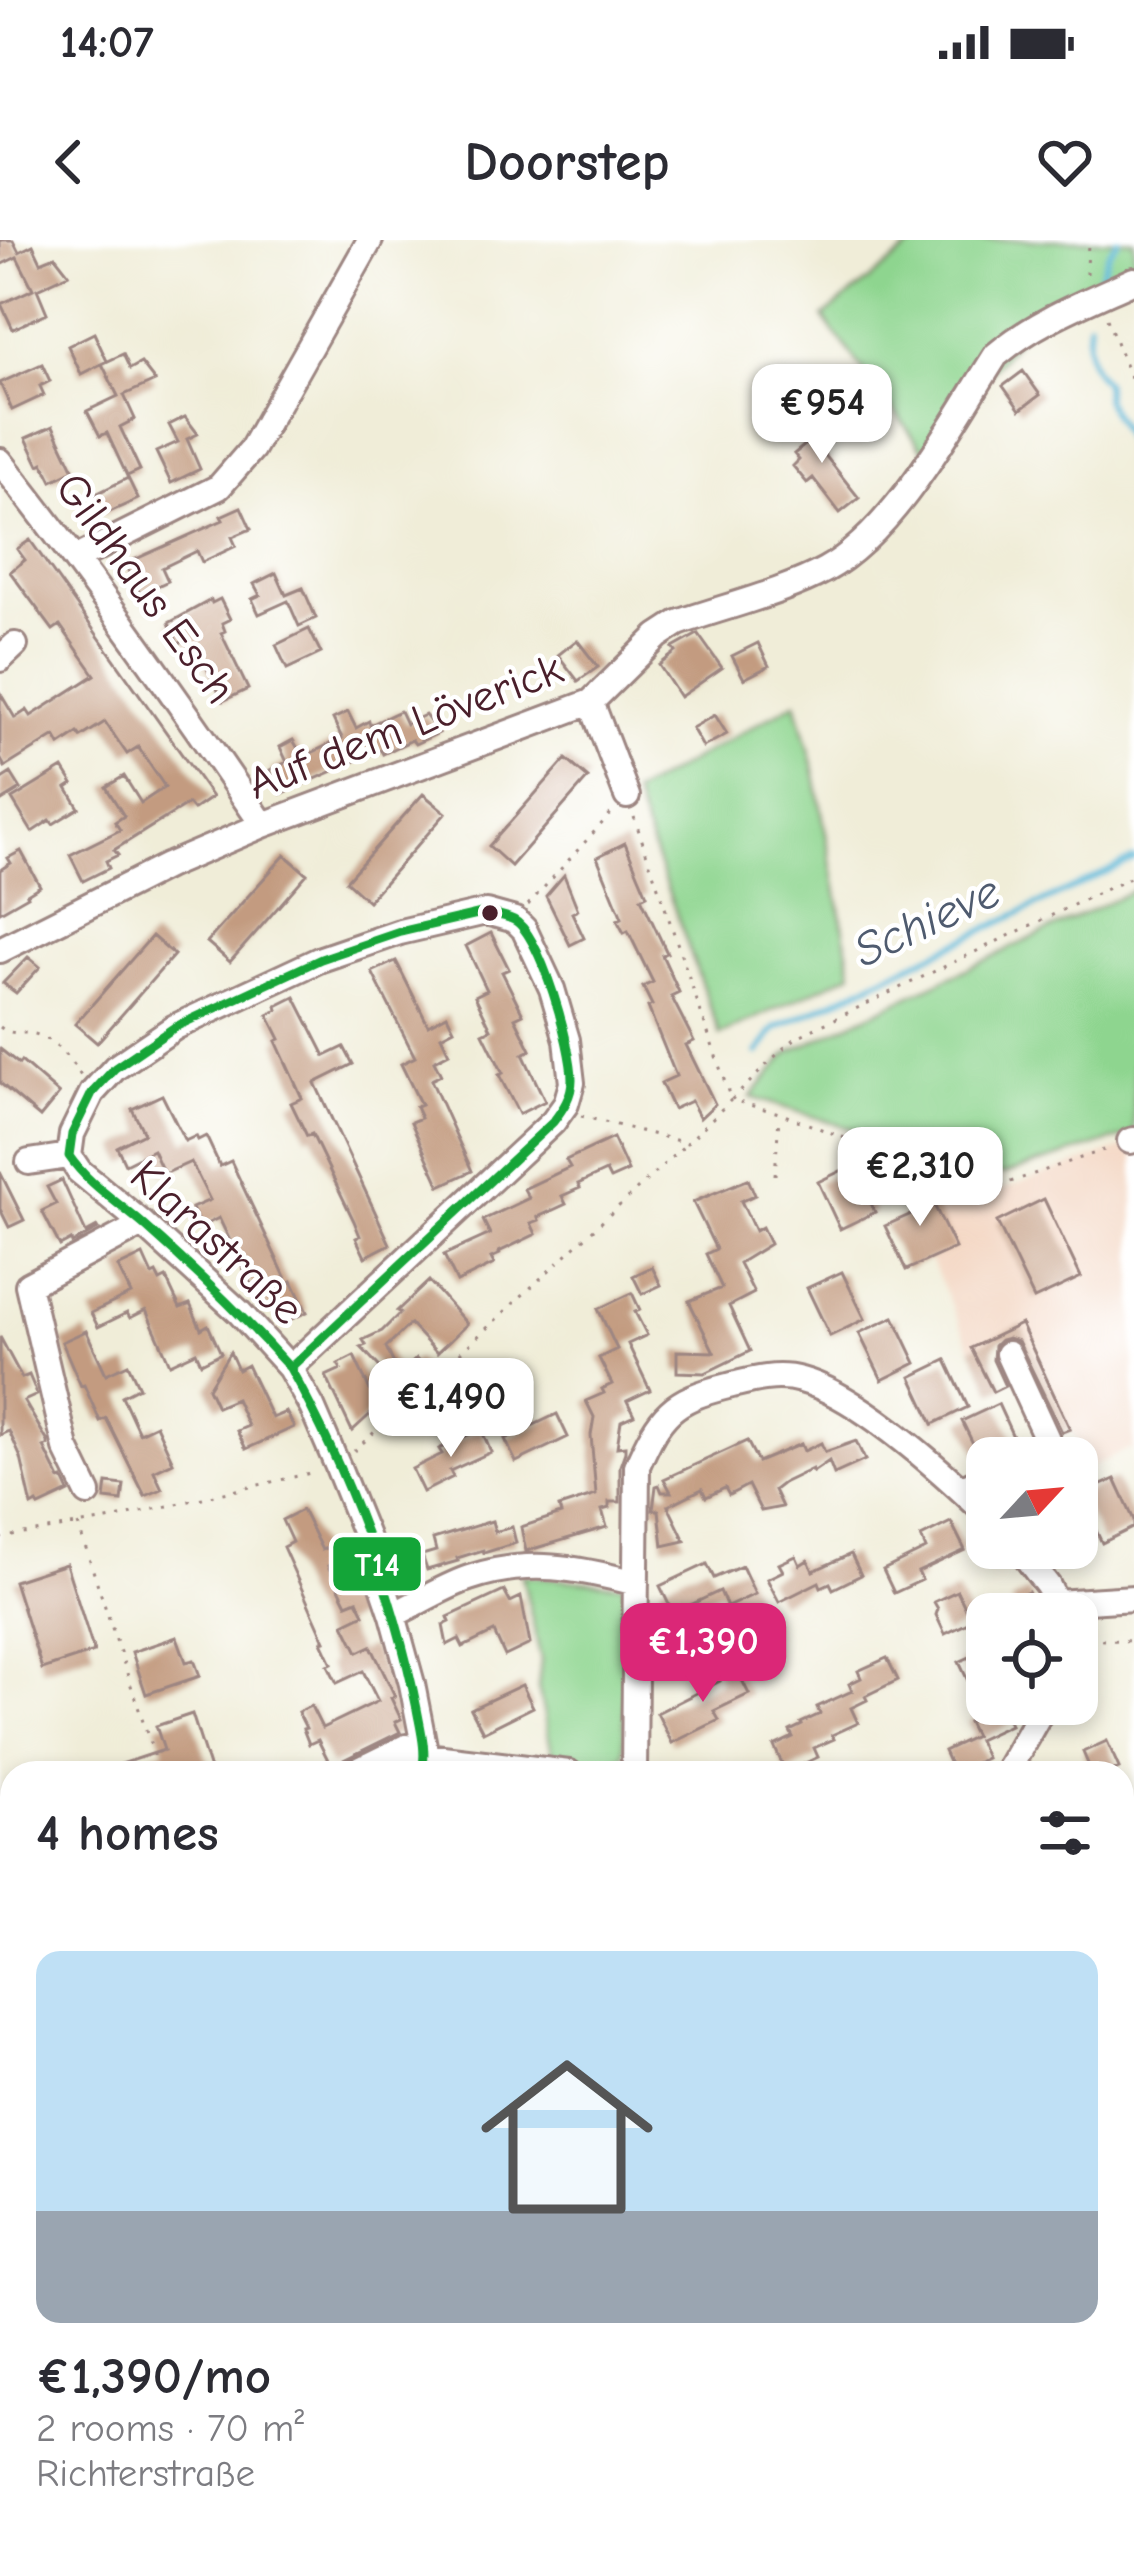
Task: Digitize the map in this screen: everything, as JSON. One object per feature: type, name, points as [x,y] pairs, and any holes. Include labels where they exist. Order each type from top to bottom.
[{"type":"street","points":[[77,558],[220,487],[252,449],[370,240]]},
{"type":"street","name":"Auf dem Löverick","points":[[0,950],[166,866],[263,825],[591,703],[658,636],[678,623],[829,568],[901,503],[996,355],[1016,338],[1134,280]]},
{"type":"street","name":"Gildhaus Esch","points":[[0,461],[163,677],[263,825]]},
{"type":"street","points":[[591,703],[627,796]]},
{"type":"street","points":[[69,1156],[72,1134],[92,1093],[115,1067],[175,1027],[321,959],[400,932],[486,911],[515,920],[532,942],[552,988],[567,1040],[572,1083],[562,1112],[290,1368]]},
{"type":"street","name":"Klarastraße","points":[[28,1162],[69,1156],[79,1171],[239,1312],[290,1368],[338,1467],[393,1615],[412,1684],[423,1761]]},
{"type":"street","points":[[88,1493],[67,1448],[28,1285],[143,1223]]},
{"type":"street","points":[[1008,1354],[1046,1437]]},
{"type":"street","points":[[634,1761],[637,1466],[653,1430],[669,1411],[698,1394],[764,1377],[797,1378],[860,1409],[966,1494]]},
{"type":"street","points":[[961,1489],[966,1486]]},
{"type":"street","points":[[393,1615],[466,1579],[502,1570],[578,1568],[636,1583]]},
{"type":"street","points":[[1098,1603],[1134,1598]]},
{"type":"street","points":[[1013,1761],[1033,1725]]},
{"type":"street","points":[[378,1761],[406,1748],[420,1761]]},
{"type":"path","points":[[1088,240],[1087,271],[1094,299],[1101,303],[1134,387]]},
{"type":"path","points":[[515,920],[627,796],[731,1100]]},
{"type":"path","points":[[0,1538],[338,1467],[757,1078],[787,1044],[1134,876]]},
{"type":"path","points":[[0,1027],[7,1033],[37,1035],[65,1054],[92,1093]]},
{"type":"path","points":[[731,1100],[779,1113],[984,1190],[1132,1141]]},
{"type":"path","points":[[562,1112],[687,1143]]},
{"type":"path","points":[[775,1175],[779,1113]]},
{"type":"path","points":[[78,1525],[156,1761]]},
{"type":"path","points":[[1098,1640],[1134,1641]]},
{"type":"shaded area","points":[[1134,1144],[1134,1452],[1131,1448],[1098,1464],[1098,1437],[1075,1437],[1021,1325],[971,1348],[930,1260],[954,1248],[919,1174],[985,1195]]},
{"type":"green space","points":[[920,240],[1134,240],[1134,272],[1033,320],[925,452],[823,317]]},
{"type":"green space","points":[[796,702],[813,764],[852,973],[720,1035],[633,794]]},
{"type":"green space","points":[[1134,890],[1134,1134],[995,1174],[751,1097],[788,1053]]},
{"type":"green space","points":[[522,1575],[624,1585],[624,1755],[612,1761],[553,1756],[538,1688],[541,1660]]},
{"type":"building","points":[[0,240],[13,240],[19,252],[33,245],[41,262],[55,256],[69,274],[37,289],[47,313],[13,329],[1,304],[33,289],[17,257],[0,265]]},
{"type":"building","points":[[94,333],[107,361],[81,374],[68,346]]},
{"type":"building","points":[[123,354],[130,369],[141,363],[155,381],[124,395],[135,419],[120,427],[140,470],[127,476],[107,433],[100,436],[87,411],[118,396],[102,364]]},
{"type":"building","points":[[42,364],[50,381],[40,386],[44,395],[12,410],[0,383]]},
{"type":"building","points":[[1023,371],[1040,395],[1020,410],[1003,386]]},
{"type":"building","points":[[811,412],[828,434],[816,444],[859,498],[840,513],[813,478],[807,483],[793,466],[799,460],[794,454],[811,440],[797,423]]},
{"type":"building","points":[[185,417],[198,434],[187,439],[200,469],[171,483],[156,452],[178,442],[169,425]]},
{"type":"building","points":[[53,426],[74,470],[52,481],[26,438]]},
{"type":"building","points":[[128,478],[138,499],[103,515],[94,495]]},
{"type":"building","points":[[241,507],[251,529],[232,537],[236,546],[202,562],[197,551],[162,568],[168,581],[140,594],[125,564],[223,520],[221,516]]},
{"type":"building","points":[[30,540],[212,797],[193,810],[188,804],[114,850],[118,855],[106,861],[109,868],[83,881],[70,855],[120,830],[115,822],[124,816],[106,787],[124,776],[141,803],[165,787],[138,747],[127,754],[105,722],[60,745],[55,736],[5,767],[0,758],[0,693],[15,718],[27,710],[31,716],[95,675],[60,625],[53,630],[10,572],[25,560],[17,549]]},
{"type":"building","points":[[276,573],[286,595],[303,588],[316,618],[299,626],[288,601],[259,614],[252,599],[260,595],[254,584]]},
{"type":"building","points":[[220,599],[230,619],[222,623],[225,631],[221,633],[248,689],[223,701],[196,645],[190,647],[186,640],[178,644],[169,623]]},
{"type":"building","points":[[309,629],[321,653],[287,669],[276,645]]},
{"type":"building","points":[[698,634],[722,668],[680,697],[659,665],[676,652],[673,648]]},
{"type":"building","points":[[577,640],[598,667],[578,681],[558,655]]},
{"type":"building","points":[[758,643],[769,666],[744,679],[732,656]]},
{"type":"building","points":[[400,711],[406,724],[425,715],[439,733],[383,754],[381,750],[281,794],[270,770],[287,762],[280,747],[293,740],[303,757],[342,738],[333,719],[348,712],[356,728]]},
{"type":"building","points":[[715,715],[727,734],[703,747],[692,728]]},
{"type":"building","points":[[566,759],[588,778],[511,866],[489,846]]},
{"type":"building","points":[[63,768],[73,784],[67,788],[79,808],[32,832],[12,799]]},
{"type":"building","points":[[11,773],[21,789],[0,802],[0,780]]},
{"type":"building","points":[[423,794],[446,813],[368,901],[346,881]]},
{"type":"building","points":[[625,843],[647,895],[641,898],[679,992],[671,996],[694,1041],[686,1045],[715,1104],[700,1118],[691,1101],[673,1109],[661,1083],[676,1076],[643,987],[653,982],[628,931],[624,933],[617,920],[622,918],[597,857]]},
{"type":"building","points":[[21,851],[40,886],[0,912],[0,870]]},
{"type":"building","points":[[285,855],[307,874],[230,962],[207,942]]},
{"type":"building","points":[[564,875],[578,910],[572,913],[584,938],[570,945],[546,896]]},
{"type":"building","points":[[491,933],[509,969],[502,972],[523,1014],[515,1018],[531,1050],[523,1054],[545,1101],[519,1114],[483,1033],[491,1029],[475,996],[487,990],[466,946]]},
{"type":"building","points":[[152,936],[174,955],[97,1043],[75,1024]]},
{"type":"building","points":[[28,957],[40,967],[16,993],[3,983]]},
{"type":"building","points":[[396,961],[428,1025],[447,1015],[454,1029],[441,1036],[449,1053],[434,1061],[441,1075],[431,1080],[472,1171],[440,1186],[411,1122],[421,1118],[416,1107],[421,1105],[401,1064],[415,1057],[372,972]]},
{"type":"building","points":[[295,997],[325,1056],[344,1047],[353,1064],[315,1083],[390,1244],[365,1257],[354,1221],[312,1134],[307,1136],[291,1103],[302,1098],[268,1015]]},
{"type":"building","points":[[0,1049],[59,1094],[40,1117],[0,1083]]},
{"type":"building","points":[[162,1095],[185,1141],[206,1136],[220,1166],[231,1161],[288,1283],[292,1281],[307,1312],[285,1322],[276,1304],[268,1309],[262,1297],[258,1299],[219,1218],[200,1227],[192,1208],[210,1200],[191,1162],[164,1174],[153,1150],[125,1164],[117,1147],[144,1133],[132,1109]]},
{"type":"building","points":[[613,1138],[628,1171],[610,1179],[606,1171],[578,1184],[580,1188],[562,1196],[566,1204],[531,1223],[536,1234],[499,1252],[491,1258],[494,1264],[457,1282],[444,1255],[490,1234],[483,1220],[529,1198],[524,1189],[570,1167],[566,1160]]},
{"type":"building","points":[[853,1165],[875,1212],[840,1229],[818,1182]]},
{"type":"building","points":[[0,1172],[24,1220],[9,1227],[0,1209]]},
{"type":"building","points":[[919,1174],[955,1248],[906,1270],[885,1226],[918,1211],[904,1181]]},
{"type":"building","points":[[748,1179],[755,1195],[741,1201],[755,1231],[762,1227],[770,1244],[739,1263],[754,1293],[729,1306],[750,1351],[705,1373],[677,1372],[677,1351],[714,1352],[689,1301],[722,1288],[706,1254],[716,1249],[693,1202]]},
{"type":"building","points":[[62,1180],[86,1233],[98,1229],[60,1246],[42,1211],[56,1204],[47,1187]]},
{"type":"building","points":[[1044,1199],[1081,1277],[1034,1299],[997,1222]]},
{"type":"building","points":[[143,1255],[152,1275],[156,1273],[160,1281],[166,1278],[180,1308],[190,1304],[201,1329],[208,1325],[221,1353],[201,1363],[196,1352],[170,1364],[146,1310],[98,1327],[91,1313],[131,1294],[118,1267]]},
{"type":"building","points":[[652,1267],[661,1285],[642,1294],[633,1276]]},
{"type":"building","points":[[842,1272],[865,1319],[830,1336],[807,1288]]},
{"type":"building","points":[[429,1281],[467,1324],[437,1353],[410,1324],[386,1347],[399,1375],[416,1359],[428,1372],[406,1395],[361,1347],[366,1345],[363,1340],[382,1331]]},
{"type":"building","points":[[632,1293],[647,1335],[628,1344],[650,1390],[627,1401],[634,1415],[621,1421],[617,1447],[625,1446],[625,1452],[620,1502],[609,1502],[609,1508],[602,1510],[607,1527],[526,1551],[521,1527],[561,1514],[559,1507],[596,1495],[594,1417],[586,1401],[612,1384],[599,1358],[617,1349],[598,1309]]},
{"type":"building","points":[[894,1317],[916,1363],[882,1380],[859,1333]]},
{"type":"building","points":[[1021,1324],[1070,1429],[1062,1432],[1018,1341],[1008,1338],[994,1346],[993,1360],[1005,1386],[993,1392],[971,1348]]},
{"type":"building","points":[[86,1331],[106,1374],[128,1364],[139,1387],[122,1396],[139,1433],[156,1425],[173,1462],[154,1471],[162,1489],[145,1496],[106,1418],[100,1421],[81,1386],[62,1342]]},
{"type":"building","points":[[0,1337],[22,1378],[29,1375],[37,1395],[24,1401],[69,1492],[39,1506],[32,1506],[9,1431],[0,1435]]},
{"type":"building","points":[[230,1352],[238,1370],[247,1365],[272,1418],[286,1412],[294,1427],[246,1449],[237,1431],[248,1426],[236,1399],[217,1407],[208,1388]]},
{"type":"building","points":[[354,1356],[378,1407],[352,1431],[326,1376]]},
{"type":"building","points":[[946,1360],[968,1407],[933,1424],[911,1377]]},
{"type":"building","points":[[998,1404],[1013,1437],[970,1437],[962,1421]]},
{"type":"building","points":[[557,1414],[568,1437],[516,1462],[505,1439]]},
{"type":"building","points":[[481,1429],[491,1452],[450,1471],[453,1477],[423,1492],[412,1469],[442,1454],[439,1449]]},
{"type":"building","points":[[747,1441],[758,1462],[801,1444],[804,1451],[821,1443],[825,1452],[856,1441],[865,1460],[834,1474],[829,1461],[783,1483],[774,1490],[782,1507],[761,1511],[748,1485],[729,1495],[725,1488],[706,1497],[702,1489],[668,1506],[685,1541],[663,1546],[659,1510],[653,1510],[656,1486],[671,1492],[664,1479]]},
{"type":"building","points":[[1115,1479],[1134,1520],[1134,1527],[1102,1543],[1098,1535],[1098,1487]]},
{"type":"building","points":[[107,1483],[124,1485],[122,1501],[105,1499]]},
{"type":"building","points":[[302,1510],[322,1550],[336,1543],[343,1558],[328,1566],[347,1604],[357,1600],[364,1614],[344,1624],[358,1652],[371,1646],[401,1719],[395,1722],[400,1732],[341,1761],[328,1761],[318,1740],[309,1744],[298,1712],[311,1706],[322,1728],[378,1701],[363,1671],[337,1683],[328,1665],[332,1663],[325,1641],[283,1547],[292,1542],[282,1520]]},
{"type":"building","points":[[492,1521],[495,1532],[512,1527],[516,1543],[427,1570],[422,1555],[436,1551],[433,1539]]},
{"type":"building","points":[[951,1522],[965,1550],[918,1572],[922,1580],[894,1593],[883,1570],[926,1549],[921,1537]]},
{"type":"building","points":[[851,1554],[861,1575],[833,1589],[830,1583],[821,1587],[819,1582],[779,1602],[767,1579],[783,1571],[779,1564],[796,1556],[800,1565],[808,1560],[813,1571]]},
{"type":"building","points":[[66,1564],[94,1652],[42,1669],[14,1581]]},
{"type":"building","points":[[707,1564],[714,1578],[742,1566],[755,1594],[727,1607],[720,1591],[673,1613],[660,1586]]},
{"type":"building","points":[[504,1591],[510,1602],[521,1597],[530,1644],[505,1656],[494,1632],[463,1647],[459,1639],[447,1645],[443,1625],[450,1622],[448,1617]]},
{"type":"building","points":[[957,1591],[966,1609],[966,1624],[945,1634],[934,1602]]},
{"type":"building","points":[[177,1637],[186,1662],[194,1660],[200,1676],[146,1694],[132,1652]]},
{"type":"building","points":[[887,1658],[898,1680],[851,1708],[858,1723],[814,1748],[818,1757],[781,1761],[774,1746],[820,1714],[817,1707],[852,1691],[849,1684],[861,1678],[858,1671]]},
{"type":"building","points":[[734,1664],[749,1694],[714,1711],[719,1720],[672,1743],[657,1713],[720,1681],[716,1672]]},
{"type":"building","points":[[522,1685],[533,1707],[483,1732],[471,1709]]},
{"type":"building","points":[[192,1714],[207,1761],[130,1761],[164,1750],[156,1726]]},
{"type":"building","points":[[970,1725],[1010,1725],[978,1740],[986,1758],[949,1761],[944,1751],[975,1736]]},
{"type":"building","points":[[1107,1741],[1116,1761],[1087,1761],[1083,1752]]},
{"type":"waterway","name":"Schieve","points":[[1100,276],[1118,240]]},
{"type":"waterway","name":"Schieve","points":[[1089,322],[1091,362],[1105,383],[1105,399],[1134,453]]},
{"type":"waterway","name":"Schieve","points":[[758,1053],[775,1029],[1134,859]]},
{"type":"transit line","name":"T14","points":[[486,912],[514,920],[544,968],[567,1043],[572,1079],[569,1097],[553,1122],[290,1368],[200,1277],[85,1176],[69,1156],[72,1134],[92,1093],[115,1068],[175,1027],[321,959],[400,932],[486,912]]},
{"type":"transit line","name":"T14","points":[[290,1368],[349,1490],[382,1577],[417,1709],[423,1761]]}]
